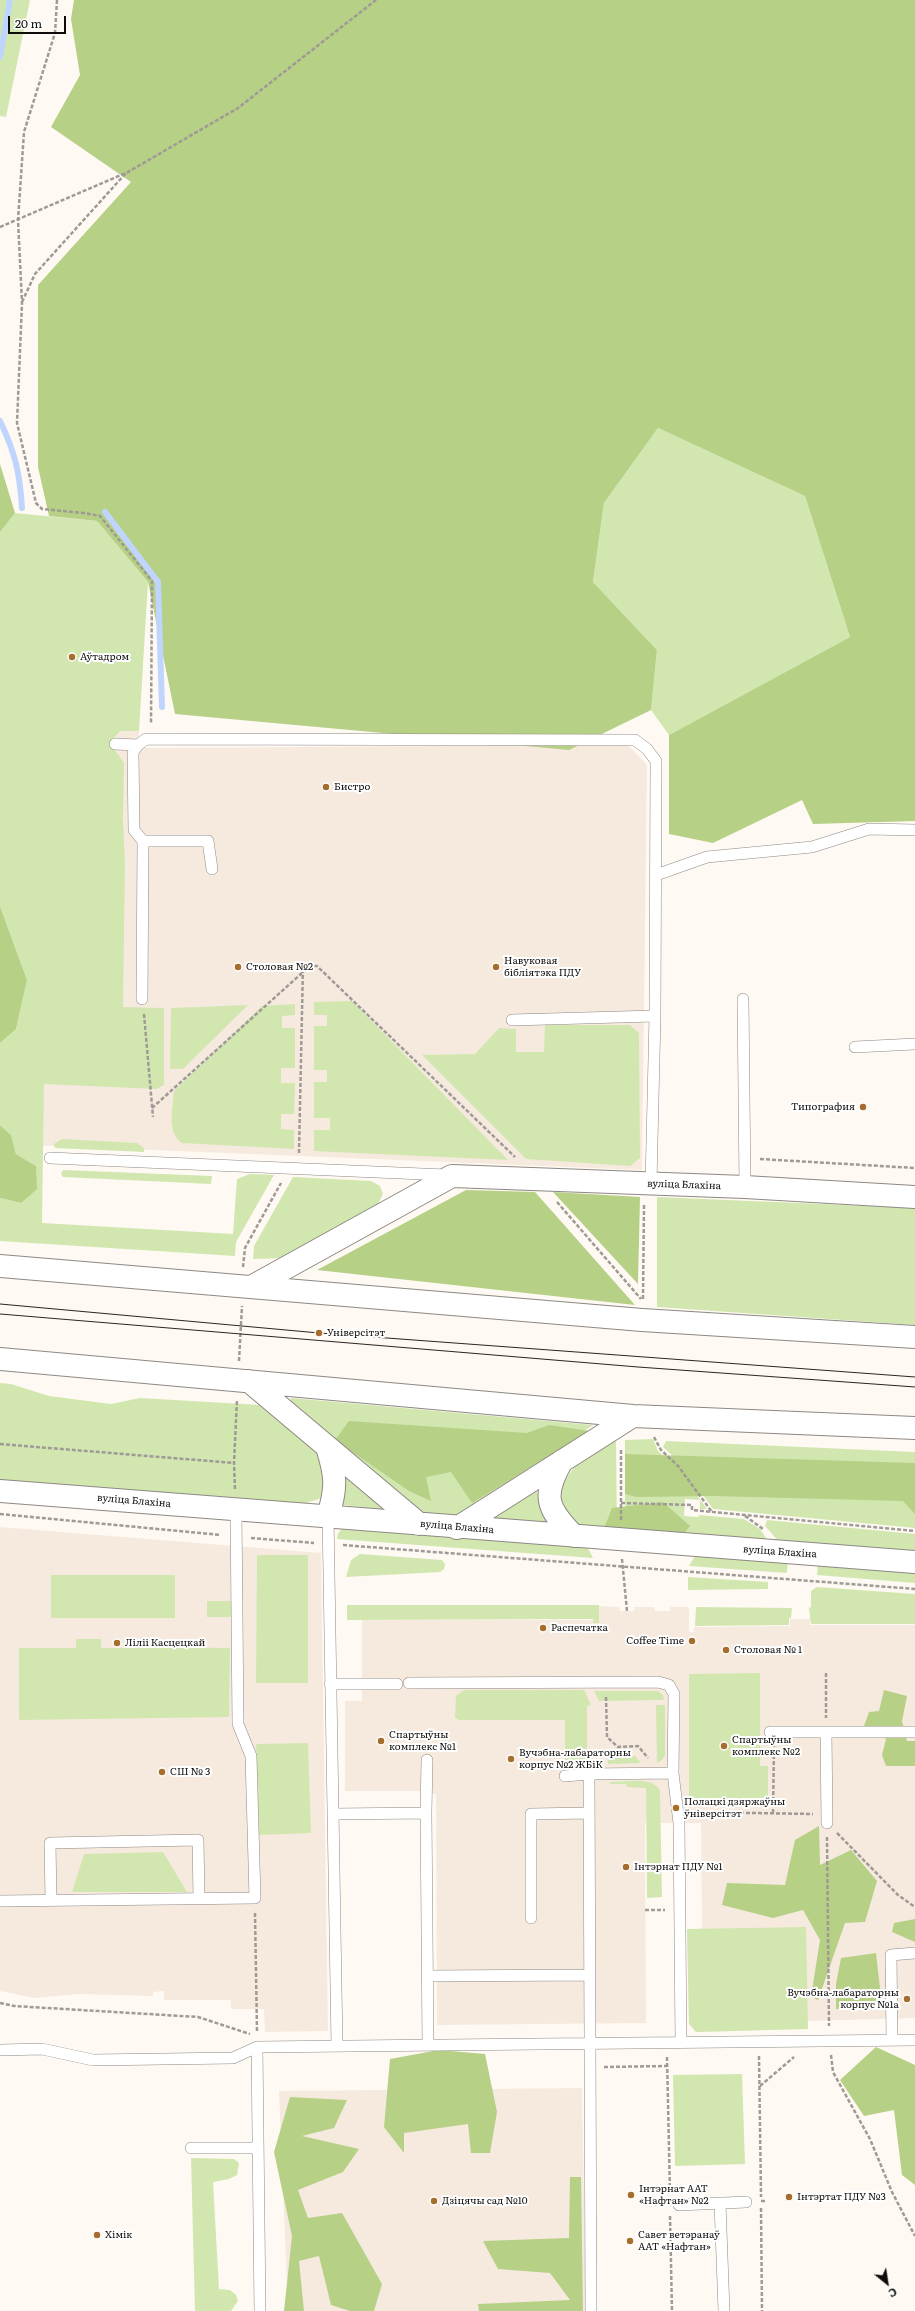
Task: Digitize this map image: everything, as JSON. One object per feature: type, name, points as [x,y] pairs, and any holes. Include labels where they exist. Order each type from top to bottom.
[{"type":"main road","name":"вуліца Блахіна","points":[[452,1176],[745,1187],[915,1197]]},
{"type":"main road","points":[[248,1285],[452,1176]]},
{"type":"main road","points":[[0,1266],[248,1285],[642,1320],[915,1337]]},
{"type":"main road","points":[[0,1359],[633,1416],[915,1428]]},
{"type":"main road","points":[[243,1380],[327,1447],[419,1524]]},
{"type":"main road","points":[[457,1528],[633,1416]]},
{"type":"main road","points":[[327,1447],[335,1472],[335,1494],[328,1516]]},
{"type":"main road","points":[[562,1461],[551,1480],[550,1496],[552,1510],[559,1521],[574,1536]]},
{"type":"main road","name":"вуліца Блахіна","points":[[0,1491],[328,1516],[457,1528],[915,1562]]},
{"type":"lane","points":[[114,744],[142,742],[635,740],[647,749],[656,761],[655,1016],[647,1183]]},
{"type":"lane","points":[[142,742],[133,752],[134,830],[143,841],[142,999]]},
{"type":"lane","points":[[656,875],[707,857],[812,847],[869,829],[915,830]]},
{"type":"lane","points":[[143,841],[208,841],[212,870]]},
{"type":"lane","points":[[743,999],[746,1158],[745,1187]]},
{"type":"lane","points":[[512,1020],[655,1016]]},
{"type":"lane","points":[[856,1046],[915,1044]]},
{"type":"lane","points":[[50,1158],[452,1176]]},
{"type":"lane","points":[[0,1901],[255,1898],[251,1756],[238,1724],[238,1537],[236,1510]]},
{"type":"lane","points":[[328,1516],[337,2046]]},
{"type":"lane","points":[[330,1684],[658,1682],[669,1685],[674,1694],[673,1773],[678,1812],[681,2042]]},
{"type":"lane","points":[[772,1732],[915,1732]]},
{"type":"lane","points":[[826,1732],[827,1819]]},
{"type":"lane","points":[[427,1760],[428,2045]]},
{"type":"lane","points":[[565,1776],[589,1774],[673,1773]]},
{"type":"lane","points":[[589,1774],[591,2311]]},
{"type":"lane","points":[[531,1918],[531,1814],[589,1813]]},
{"type":"lane","points":[[333,1814],[426,1814]]},
{"type":"lane","points":[[51,1900],[50,1843],[198,1840],[199,1899]]},
{"type":"lane","points":[[892,2040],[892,1955],[915,1953]]},
{"type":"lane","points":[[427,1976],[590,1975]]},
{"type":"lane","points":[[0,2050],[42,2049],[93,2060],[233,2058],[257,2047],[915,2040]]},
{"type":"lane","points":[[257,2047],[260,2311]]},
{"type":"lane","points":[[191,2148],[257,2148]]},
{"type":"lane","points":[[673,2207],[746,2202]]},
{"type":"lane","points":[[720,2203],[724,2311]]},
{"type":"path","points":[[57,0],[54,33],[24,132],[18,220],[22,303],[17,423],[36,503],[42,509],[100,516],[152,581],[153,720],[142,742]]},
{"type":"path","points":[[0,227],[128,172],[238,108],[376,0]]},
{"type":"path","points":[[22,303],[35,274],[128,172]]},
{"type":"path","points":[[236,1510],[234,1463],[243,1380],[243,1316],[248,1285],[245,1248],[300,1151],[303,966],[317,966],[536,1178]]},
{"type":"path","points":[[152,1108],[303,973]]},
{"type":"path","points":[[142,999],[152,1117]]},
{"type":"path","points":[[746,1158],[915,1168]]},
{"type":"path","points":[[556,1201],[643,1301],[647,1183]]},
{"type":"path","points":[[654,1436],[661,1450],[678,1466],[712,1512]]},
{"type":"path","points":[[0,1444],[234,1463]]},
{"type":"path","points":[[621,1503],[692,1505],[692,1510],[915,1531]]},
{"type":"path","points":[[0,1514],[238,1537],[915,1589]]},
{"type":"path","points":[[826,1673],[826,1732]]},
{"type":"path","points":[[606,1682],[607,1737],[618,1748],[638,1746],[661,1773]]},
{"type":"path","points":[[772,1732],[773,1813]]},
{"type":"path","points":[[768,1778],[773,1778]]},
{"type":"path","points":[[678,1812],[773,1813],[827,1819],[898,1895],[915,1907]]},
{"type":"path","points":[[827,1819],[829,2041],[833,2072],[870,2139],[892,2192],[915,2236]]},
{"type":"path","points":[[0,2003],[14,2006],[198,2017],[257,2036],[255,1898]]},
{"type":"path","points":[[665,1902],[665,1918]]},
{"type":"path","points":[[645,1910],[665,1910]]},
{"type":"path","points":[[759,2086],[812,2041]]},
{"type":"path","points":[[759,2042],[762,2311]]},
{"type":"path","points":[[667,2043],[670,2196]]},
{"type":"path","points":[[590,2067],[668,2066]]},
{"type":"path","points":[[761,2201],[767,2202]]},
{"type":"path","points":[[654,2205],[673,2207],[672,2311]]},
{"type":"shaded area","points":[[15,513],[139,731],[139,748],[628,745],[647,765],[642,1170],[31,1145],[0,532]]},
{"type":"shaded area","name":"СШ № 3","points":[[0,1527],[321,1553],[328,2031],[265,2032],[264,2009],[231,2009],[231,2000],[164,2000],[164,1991],[153,1992],[153,1996],[79,1994],[34,1998],[0,1991]]},
{"type":"shaded area","name":"Полацкі дзяржаўны ўніверсітэт","points":[[599,1606],[619,1607],[620,1611],[634,1611],[634,1607],[654,1607],[655,1611],[670,1611],[670,1607],[689,1607],[689,1632],[694,1632],[694,1627],[790,1626],[790,1619],[810,1619],[810,1625],[915,1625],[915,2018],[808,2021],[808,2029],[696,2032],[689,2024],[687,1929],[702,1929],[701,1823],[645,1823],[646,2023],[437,2025],[436,1794],[417,1791],[345,1791],[345,1701],[362,1701],[362,1620],[593,1620],[593,1623],[599,1623]]},
{"type":"shaded area","name":"Дзіцячы сад №10","points":[[582,2088],[586,2311],[288,2311],[279,2091]]},
{"type":"green space","points":[[0,0],[30,0],[6,117],[0,116]]},
{"type":"green space","points":[[74,0],[915,0],[915,821],[813,824],[802,800],[713,843],[669,834],[669,735],[850,637],[805,496],[658,428],[604,503],[593,582],[657,650],[651,710],[569,750],[175,714],[148,582],[97,521],[49,516],[38,467],[38,285],[131,182],[51,127],[80,75],[71,19]]},
{"type":"green space","points":[[658,428],[805,496],[850,637],[669,735],[651,710],[657,650],[593,582],[604,503]]},
{"type":"green space","points":[[0,464],[15,513],[0,532]]},
{"type":"green space","points":[[15,513],[97,521],[148,582],[139,731],[120,731],[114,738],[115,750],[124,763],[123,821],[125,862],[123,1007],[164,1008],[164,1085],[156,1089],[44,1084],[42,1223],[233,1234],[237,1179],[250,1174],[274,1175],[236,1242],[235,1256],[0,1241],[0,1198],[21,1203],[36,1166],[16,1154],[11,1135],[0,1125],[0,1043],[16,1029],[27,980],[0,906],[0,532]]},
{"type":"green space","points":[[0,906],[27,980],[16,1029],[0,1043]]},
{"type":"green space","points":[[352,1001],[508,1160],[314,1151],[314,1130],[330,1130],[330,1118],[314,1118],[314,1082],[327,1082],[327,1070],[314,1070],[314,1026],[327,1026],[327,1015],[314,1015],[314,1002]]},
{"type":"green space","points":[[295,1004],[295,1015],[282,1016],[282,1028],[295,1028],[295,1068],[281,1068],[281,1083],[295,1083],[294,1114],[281,1114],[281,1129],[294,1130],[294,1149],[182,1143],[174,1133],[172,1126],[174,1091],[262,1006]]},
{"type":"green space","points":[[248,1005],[183,1069],[170,1069],[171,1008]]},
{"type":"green space","points":[[545,1025],[630,1025],[639,1033],[640,1158],[630,1166],[526,1159],[422,1055],[475,1054],[499,1028],[516,1029],[516,1052],[544,1052]]},
{"type":"green space","points":[[0,1125],[11,1135],[16,1154],[36,1166],[37,1189],[21,1203],[0,1198]]},
{"type":"green space","points":[[62,1139],[137,1143],[144,1148],[144,1152],[55,1148],[54,1144]]},
{"type":"green space","points":[[63,1170],[212,1176],[211,1184],[63,1177],[61,1174]]},
{"type":"green space","points":[[293,1177],[371,1181],[380,1186],[383,1194],[376,1208],[283,1258],[253,1259],[254,1246]]},
{"type":"green space","points":[[466,1190],[535,1192],[635,1305],[317,1270]]},
{"type":"green space","points":[[553,1192],[640,1197],[638,1284]]},
{"type":"green space","points":[[657,1197],[915,1208],[915,1325],[657,1307]]},
{"type":"green space","points":[[0,1383],[11,1384],[49,1396],[111,1404],[140,1398],[260,1405],[270,1409],[320,1450],[328,1490],[319,1499],[302,1504],[0,1480]]},
{"type":"green space","points":[[291,1398],[593,1425],[451,1520],[424,1517],[290,1402]]},
{"type":"green space","points":[[349,1421],[527,1433],[549,1425],[590,1431],[472,1503],[451,1472],[426,1477],[431,1501],[409,1491],[335,1440]]},
{"type":"green space","points":[[653,1439],[658,1451],[676,1467],[707,1509],[700,1509],[700,1500],[685,1499],[684,1516],[699,1517],[699,1515],[744,1519],[760,1529],[773,1548],[625,1535],[625,1440]]},
{"type":"green space","points":[[616,1441],[617,1534],[572,1524],[559,1495],[568,1475],[588,1455]]},
{"type":"green space","points":[[666,1441],[915,1452],[915,1528],[713,1509],[679,1462],[663,1447]]},
{"type":"green space","points":[[625,1454],[915,1463],[915,1514],[903,1501],[713,1496],[636,1497],[625,1494]]},
{"type":"green space","points":[[345,1471],[392,1511],[336,1504]]},
{"type":"green space","points":[[536,1487],[544,1517],[557,1530],[475,1523]]},
{"type":"green space","points":[[663,1502],[690,1526],[682,1536],[603,1531],[612,1508]]},
{"type":"green space","points":[[767,1520],[915,1534],[915,1554],[780,1543],[765,1526]]},
{"type":"green space","points":[[343,1528],[581,1543],[589,1550],[593,1558],[337,1539],[338,1533]]},
{"type":"green space","points":[[704,1551],[788,1558],[787,1573],[689,1566],[695,1556]]},
{"type":"green space","points":[[360,1554],[442,1560],[445,1564],[444,1569],[440,1572],[346,1577],[351,1560]]},
{"type":"green space","points":[[257,1555],[308,1555],[308,1683],[256,1683]]},
{"type":"green space","points":[[818,1561],[915,1570],[915,1583],[817,1575]]},
{"type":"green space","points":[[51,1575],[175,1575],[175,1618],[51,1618]]},
{"type":"green space","points":[[688,1577],[768,1582],[768,1589],[688,1590]]},
{"type":"green space","points":[[817,1587],[915,1594],[915,1624],[811,1624],[809,1608],[811,1607],[811,1591]]},
{"type":"green space","points":[[207,1601],[231,1601],[231,1617],[207,1617]]},
{"type":"green space","points":[[347,1605],[599,1605],[599,1623],[593,1623],[593,1619],[347,1620]]},
{"type":"green space","points":[[696,1607],[792,1608],[791,1618],[789,1618],[789,1625],[695,1626]]},
{"type":"green space","points":[[76,1639],[101,1639],[101,1648],[135,1648],[135,1639],[157,1639],[158,1647],[230,1648],[229,1717],[19,1720],[19,1648],[76,1648]]},
{"type":"green space","name":"Спартыўны комплекс №2","points":[[760,1673],[760,1766],[768,1766],[768,1798],[758,1798],[758,1804],[689,1804],[689,1674]]},
{"type":"green space","points":[[464,1690],[584,1690],[591,1705],[587,1706],[587,1765],[565,1764],[565,1720],[459,1720],[455,1718],[456,1696]]},
{"type":"green space","points":[[884,1690],[907,1696],[902,1721],[907,1741],[915,1741],[915,1766],[886,1766],[882,1755],[886,1739],[864,1726],[869,1712],[879,1711]]},
{"type":"green space","points":[[594,1691],[658,1691],[663,1695],[664,1700],[599,1701]]},
{"type":"green space","points":[[656,1705],[665,1705],[665,1755],[662,1760],[657,1763]]},
{"type":"green space","points":[[308,1743],[311,1833],[259,1835],[256,1744]]},
{"type":"green space","points":[[608,1756],[635,1756],[641,1763],[608,1764]]},
{"type":"green space","points":[[645,1781],[656,1786],[660,1790],[662,1897],[647,1898],[646,1788],[627,1787],[626,1784],[610,1784],[610,1782]]},
{"type":"green space","points":[[819,1826],[820,1865],[851,1850],[877,1881],[865,1922],[845,1923],[818,2000],[811,1997],[820,1940],[803,1910],[773,1918],[722,1905],[727,1883],[785,1885],[795,1840]]},
{"type":"green space","points":[[163,1852],[187,1892],[72,1892],[84,1854]]},
{"type":"green space","points":[[915,1919],[915,1942],[892,1932],[894,1923]]},
{"type":"green space","points":[[806,1927],[808,2029],[696,2032],[689,2024],[687,1929]]},
{"type":"green space","points":[[876,1953],[881,1997],[871,2006],[836,2009],[836,1984],[841,1958]]},
{"type":"green space","points":[[876,2047],[915,2065],[915,2185],[902,2175],[894,2110],[864,2116],[840,2080]]},
{"type":"green space","points":[[439,2050],[485,2054],[497,2112],[490,2153],[471,2153],[468,2124],[404,2133],[404,2153],[384,2127],[390,2059]]},
{"type":"green space","points":[[742,2074],[745,2164],[675,2166],[673,2075]]},
{"type":"green space","points":[[290,2097],[347,2100],[334,2128],[302,2136],[359,2149],[343,2172],[298,2190],[308,2218],[342,2213],[382,2284],[374,2311],[350,2311],[331,2305],[319,2256],[299,2261],[304,2311],[284,2311],[292,2236],[274,2152]]},
{"type":"green space","points":[[191,2158],[234,2159],[239,2163],[237,2175],[229,2179],[213,2182],[219,2289],[230,2290],[236,2295],[238,2301],[231,2311],[195,2311]]},
{"type":"green space","points":[[570,2177],[581,2177],[583,2311],[479,2311],[478,2304],[570,2300],[550,2273],[498,2269],[483,2241],[569,2238]]},
{"type":"waterway","points":[[0,57],[10,0]]},
{"type":"waterway","points":[[0,421],[16,463],[22,508]]},
{"type":"waterway","points":[[105,512],[158,582],[162,707]]},
{"type":"tram line","points":[[0,1304],[319,1333],[915,1377]]},
{"type":"tram line","points":[[0,1314],[638,1367],[915,1387]]},
{"type":"place","name":"Аўтадром","points":[[72,657]]},
{"type":"place","name":"Бистро","points":[[326,787]]},
{"type":"place","name":"Столовая №2","points":[[238,967]]},
{"type":"place","name":"Навуковая бібліятэка ПДУ","points":[[496,967]]},
{"type":"place","name":"Типография","points":[[863,1107]]},
{"type":"place","name":"Універсітэт","points":[[319,1333]]},
{"type":"place","name":"Распечатка","points":[[543,1628]]},
{"type":"place","name":"Coffee Time","points":[[692,1641]]},
{"type":"place","name":"Ліліі Касцецкай","points":[[117,1643]]},
{"type":"place","name":"Столовая № 1","points":[[726,1650]]},
{"type":"place","name":"Спартыўны комплекс №1","points":[[381,1741]]},
{"type":"place","name":"Спартыўны комплекс №2","points":[[724,1746]]},
{"type":"place","name":"Вучэбна-лабараторны корпус №2 ЖБіК","points":[[511,1759]]},
{"type":"place","name":"СШ № 3","points":[[162,1772]]},
{"type":"place","name":"Полацкі дзяржаўны ўніверсітэт","points":[[676,1808]]},
{"type":"place","name":"Інтэрнат ПДУ №1","points":[[626,1867]]},
{"type":"place","name":"Вучэбна-лабараторны корпус №1а","points":[[907,1999]]},
{"type":"place","name":"Інтэрнат ААТ «Нафтан» №2","points":[[631,2195]]},
{"type":"place","name":"Інтэртат ПДУ №3","points":[[789,2197]]},
{"type":"place","name":"Дзіцячы сад №10","points":[[434,2201]]},
{"type":"place","name":"Хімік","points":[[97,2235]]},
{"type":"place","name":"Савет ветэранаў ААТ «Нафтан»","points":[[630,2241]]}]
